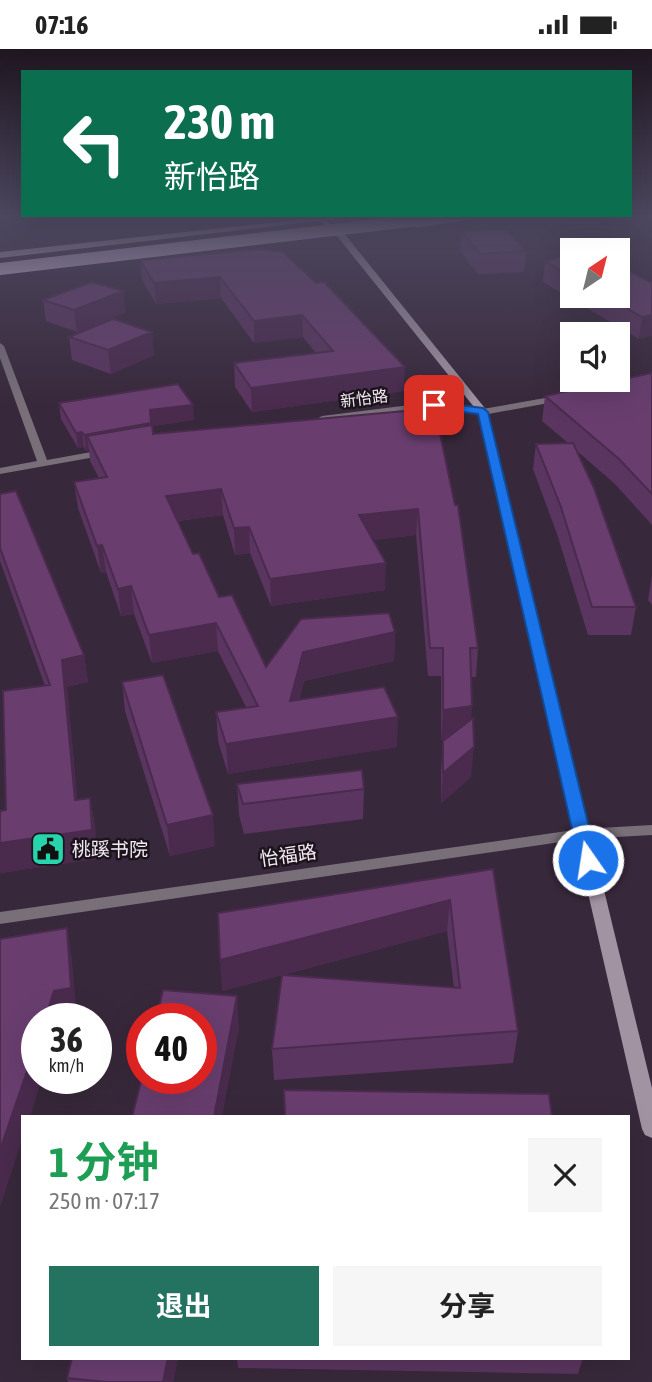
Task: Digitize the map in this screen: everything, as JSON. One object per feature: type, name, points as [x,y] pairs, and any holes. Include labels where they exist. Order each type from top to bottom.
[{"type":"street","points":[[377,280],[483,412],[652,1129]]},
{"type":"street","points":[[0,346],[43,463]]},
{"type":"street","name":"新怡路","points":[[310,420],[434,405],[483,412],[569,396]]},
{"type":"street","points":[[0,471],[122,450]]},
{"type":"street","name":"怡福路","points":[[0,918],[581,834],[652,830]]},
{"type":"building","points":[[152,280],[185,280],[154,283]]},
{"type":"building","points":[[222,280],[324,282],[405,367],[251,388],[234,363],[333,351],[302,315],[254,321]]},
{"type":"building","points":[[630,280],[647,280],[652,283],[652,315],[642,317],[627,308],[630,308]]},
{"type":"building","points":[[92,282],[123,291],[74,310],[43,300]]},
{"type":"building","points":[[113,319],[152,332],[108,350],[69,337]]},
{"type":"building","points":[[652,373],[652,494],[619,459],[545,396],[564,392],[630,392],[630,378]]},
{"type":"building","points":[[178,384],[193,405],[150,410],[151,423],[84,435],[82,432],[76,433],[59,403]]},
{"type":"building","points":[[435,410],[455,505],[458,505],[478,648],[470,648],[472,706],[443,710],[443,648],[430,648],[418,509],[359,515],[386,563],[270,579],[249,527],[234,528],[221,489],[166,496],[193,554],[199,553],[219,597],[232,595],[266,667],[301,619],[389,613],[395,632],[303,652],[290,701],[384,687],[398,717],[226,744],[216,712],[258,706],[216,623],[149,635],[131,586],[118,589],[102,545],[97,546],[74,482],[107,477],[87,436],[152,425],[153,434]]},
{"type":"building","points":[[573,443],[594,488],[636,607],[592,607],[561,507],[536,444]]},
{"type":"building","points":[[16,491],[84,655],[62,660],[75,800],[90,798],[92,830],[0,843],[0,811],[6,810],[3,691],[50,685],[0,548],[0,494]]},
{"type":"building","points":[[163,675],[213,815],[167,825],[122,682]]},
{"type":"building","points":[[473,718],[474,747],[443,773],[443,741]]},
{"type":"building","points":[[362,770],[364,789],[243,804],[237,784]]},
{"type":"building","points":[[493,869],[518,1031],[272,1049],[282,975],[460,988],[450,900],[220,960],[218,913]]},
{"type":"building","points":[[67,928],[71,988],[54,991],[50,1003],[21,1003],[21,1089],[0,1150],[0,939]]},
{"type":"building","points":[[163,990],[237,996],[214,1115],[132,1115],[138,1094],[217,1094],[217,1003],[160,1003]]},
{"type":"building","points":[[284,1090],[549,1094],[552,1115],[285,1115]]},
{"type":"building","points":[[72,1360],[168,1360],[163,1382],[106,1382],[67,1378]]},
{"type":"place","name":"桃蹊书院","points":[[48,849]]},
{"type":"route","points":[[434,405],[483,412],[588,860]]}]
